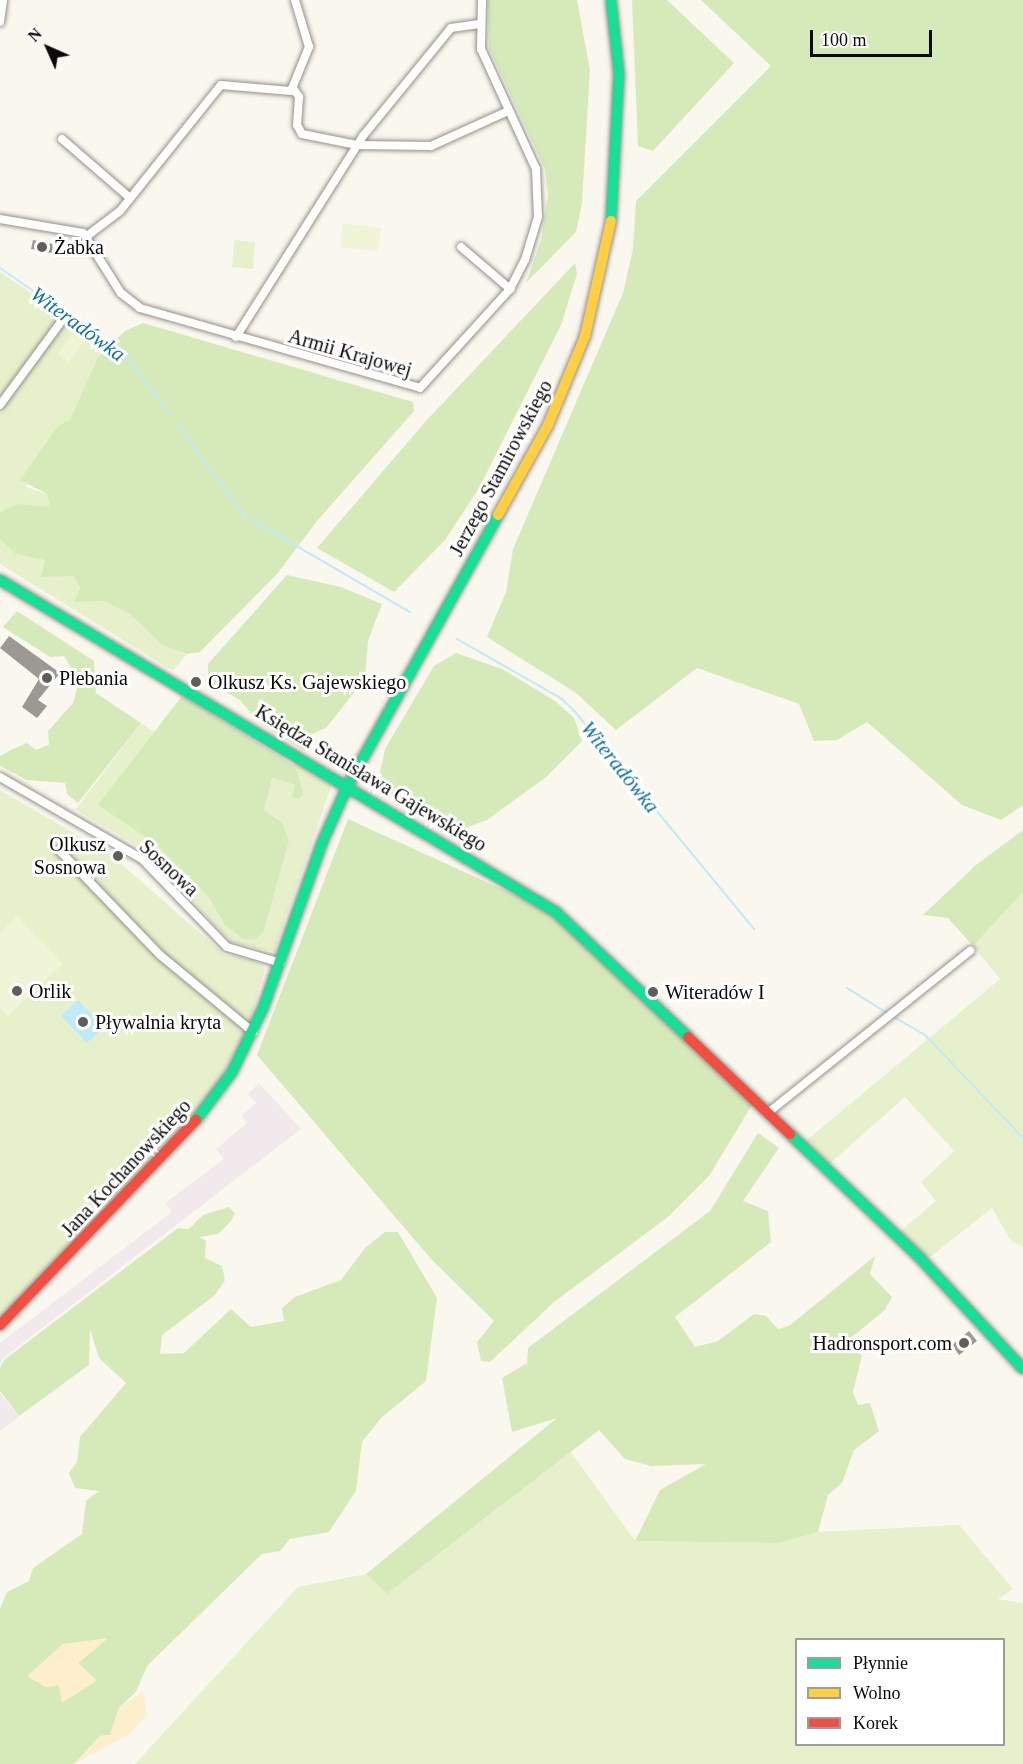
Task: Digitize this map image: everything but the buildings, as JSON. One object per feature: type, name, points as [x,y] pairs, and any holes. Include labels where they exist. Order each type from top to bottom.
[{"type":"main road","name":"Jerzego Stamirowskiego","points":[[348,785],[437,621],[548,425],[585,336],[599,282],[613,211],[618,145],[619,74],[611,0]]},
{"type":"main road","name":"Księdza Stanisława Gajewskiego","points":[[0,580],[348,785],[556,912],[920,1258],[1023,1369]]},
{"type":"main road","name":"Jana Kochanowskiego","points":[[0,1325],[199,1119],[252,1032],[280,963],[322,843],[348,785]]},
{"type":"street","points":[[0,22],[3,0]]},
{"type":"street","points":[[0,219],[87,236],[130,198],[221,85],[283,93],[293,88],[309,47],[295,0]]},
{"type":"street","name":"Armii Krajowej","points":[[87,236],[128,300],[155,313],[415,390],[432,378],[510,289],[531,244],[540,190],[533,159],[508,111],[482,49],[478,24],[482,0]]},
{"type":"street","points":[[236,337],[357,145],[451,28],[478,24]]},
{"type":"street","points":[[293,88],[299,97],[298,130],[357,145],[431,146],[508,111]]},
{"type":"street","points":[[62,139],[130,198]]},
{"type":"street","points":[[461,247],[510,289]]},
{"type":"street","points":[[0,405],[62,322]]},
{"type":"street","name":"Sosnowa","points":[[0,777],[142,859],[226,947],[280,963]]},
{"type":"street","points":[[59,850],[160,955],[198,981],[252,1032]]},
{"type":"street","points":[[769,1112],[970,951]]},
{"type":"shaded area","points":[[259,1083],[301,1129],[2,1359],[0,1368],[0,1343],[172,1212],[165,1203],[224,1159],[216,1149],[247,1123],[242,1115],[256,1103],[248,1094]]},
{"type":"shaded area","points":[[0,1393],[19,1417],[0,1431]]},
{"type":"green space","points":[[488,0],[577,0],[590,70],[582,203],[576,232],[526,283],[541,240],[548,196],[545,169],[489,48]]},
{"type":"green space","points":[[632,0],[667,0],[734,63],[653,151],[638,146]]},
{"type":"green space","points":[[701,0],[1023,0],[1023,805],[1001,820],[962,805],[867,722],[837,740],[814,741],[799,704],[697,668],[616,730],[576,693],[487,637],[506,592],[513,549],[623,293],[633,249],[636,201],[771,66]]},
{"type":"green space","points":[[343,223],[381,228],[378,251],[340,247]]},
{"type":"green space","points":[[234,240],[255,242],[253,269],[232,267]]},
{"type":"green space","points":[[575,263],[577,274],[561,325],[479,488],[445,540],[394,592],[317,548],[425,422]]},
{"type":"green space","points":[[0,272],[111,346],[98,357],[70,419],[58,426],[41,452],[26,487],[47,494],[51,508],[17,504],[0,512]]},
{"type":"green space","points":[[143,323],[413,402],[414,411],[317,521],[277,574],[200,652],[187,654],[162,645],[129,613],[103,601],[74,602],[80,588],[74,576],[41,577],[45,560],[16,554],[0,539],[0,512],[17,504],[50,507],[47,494],[20,480],[58,426],[70,419],[98,357],[125,331]]},
{"type":"green space","points":[[73,333],[84,341],[69,362],[58,354]]},
{"type":"green space","points":[[0,539],[17,554],[45,560],[42,577],[74,575],[80,588],[74,602],[103,601],[129,613],[162,645],[187,654],[173,671],[0,564]]},
{"type":"green space","points":[[287,575],[341,587],[382,604],[368,641],[365,679],[326,728],[307,736],[305,751],[257,721],[240,700],[208,682],[208,664]]},
{"type":"green space","points":[[17,611],[94,661],[96,693],[141,723],[78,803],[67,794],[65,783],[27,780],[0,766],[0,756],[27,743],[36,750],[49,745],[48,731],[73,703],[79,681],[64,656],[50,657],[3,627]]},
{"type":"green space","points":[[456,653],[502,669],[555,701],[574,718],[582,741],[545,778],[487,820],[456,831],[389,793],[380,772],[385,749],[434,666]]},
{"type":"green space","points":[[182,696],[268,754],[294,766],[294,761],[332,784],[274,952],[231,942],[145,850],[76,810],[73,813],[141,723],[154,732]]},
{"type":"green space","points":[[182,696],[295,766],[300,782],[303,794],[298,799],[292,797],[295,784],[272,778],[264,810],[282,823],[289,840],[263,933],[254,940],[243,939],[225,925],[208,896],[155,843],[98,805]]},
{"type":"green space","points":[[0,790],[110,854],[225,955],[253,960],[265,969],[250,1021],[214,1092],[175,1141],[0,1318]]},
{"type":"green space","points":[[348,819],[550,911],[752,1105],[709,1176],[668,1217],[554,1302],[490,1362],[481,1361],[477,1342],[494,1321],[431,1259],[257,1055]]},
{"type":"green space","points":[[1023,830],[1023,892],[973,946],[948,918],[923,915],[976,865]]},
{"type":"green space","points":[[1023,892],[1023,1247],[1011,1241],[992,1208],[924,1262],[896,1235],[936,1201],[921,1182],[954,1151],[905,1097],[826,1167],[802,1144],[1000,979],[973,946]]},
{"type":"green space","name":"Orlik","points":[[17,916],[63,964],[8,1016],[0,1008],[0,933]]},
{"type":"green space","points":[[758,1133],[779,1148],[743,1201],[768,1211],[771,1242],[675,1317],[695,1347],[718,1341],[754,1314],[766,1316],[778,1329],[789,1326],[875,1256],[870,1274],[892,1297],[885,1310],[842,1345],[862,1355],[853,1392],[858,1405],[870,1403],[879,1431],[854,1450],[842,1483],[828,1495],[818,1532],[779,1543],[635,1541],[660,1490],[706,1464],[651,1466],[625,1459],[599,1430],[387,1594],[366,1574],[557,1418],[512,1432],[502,1378],[527,1363],[528,1348],[710,1211]]},
{"type":"green space","points":[[229,1207],[235,1213],[231,1221],[218,1234],[200,1237],[206,1241],[205,1258],[222,1266],[225,1280],[215,1295],[162,1335],[160,1354],[184,1353],[231,1309],[251,1327],[284,1321],[282,1308],[295,1297],[341,1280],[365,1248],[385,1232],[398,1232],[437,1298],[426,1381],[381,1418],[362,1442],[356,1491],[329,1532],[290,1539],[280,1551],[262,1554],[147,1666],[136,1692],[119,1708],[110,1735],[100,1736],[74,1764],[0,1764],[0,1609],[7,1592],[29,1581],[33,1568],[82,1534],[86,1501],[99,1491],[75,1488],[69,1473],[77,1462],[80,1437],[126,1383],[99,1358],[90,1329],[89,1365],[19,1416],[0,1391],[0,1368],[4,1360],[178,1228],[189,1229],[203,1215]],"holes":[[[107,1639],[78,1663],[96,1680],[62,1702],[59,1685],[46,1687],[28,1676]]]},
{"type":"green space","points":[[571,1452],[635,1541],[779,1543],[818,1532],[959,1525],[1013,1589],[998,1599],[1023,1603],[1023,1764],[135,1764],[298,1587],[366,1574],[387,1594]]},
{"type":"sand","points":[[108,1638],[78,1663],[96,1681],[62,1703],[59,1685],[46,1687],[27,1676],[63,1644]]},
{"type":"sand","points":[[143,1691],[147,1715],[129,1734],[74,1764],[100,1736],[110,1735],[119,1708]]},
{"type":"water","name":"Pływalnia kryta","points":[[78,1000],[104,1027],[87,1043],[61,1016]]},
{"type":"waterway","name":"Witeradówka","points":[[0,268],[124,353],[171,416]]},
{"type":"waterway","name":"Witeradówka","points":[[176,423],[245,516],[410,612]]},
{"type":"waterway","name":"Witeradówka","points":[[457,639],[562,699],[754,929]]},
{"type":"waterway","name":"Witeradówka","points":[[847,988],[887,1013]]},
{"type":"waterway","name":"Witeradówka","points":[[892,1016],[926,1036],[1023,1138]]},
{"type":"traffic: fast","points":[[611,0],[619,74],[611,221]]},
{"type":"traffic: fast","points":[[196,1120],[232,1072],[263,1008],[322,843],[348,785],[498,515]]},
{"type":"traffic: fast","points":[[0,580],[556,912],[688,1037]]},
{"type":"traffic: fast","points":[[790,1134],[920,1258],[1023,1369]]},
{"type":"traffic: slow","points":[[498,515],[548,425],[585,336],[611,221]]},
{"type":"traffic: jam","points":[[688,1037],[790,1134]]},
{"type":"traffic: jam","points":[[0,1325],[196,1120]]},
{"type":"place","name":"Żabka","points":[[42,247]]},
{"type":"place","name":"Plebania","points":[[47,678]]},
{"type":"place","name":"Olkusz Ks. Gajewskiego","points":[[196,682]]},
{"type":"place","name":"Olkusz Sosnowa","points":[[118,856]]},
{"type":"place","name":"Orlik","points":[[17,991]]},
{"type":"place","name":"Witeradów I","points":[[653,992]]},
{"type":"place","name":"Pływalnia kryta","points":[[83,1022]]},
{"type":"place","name":"Hadronsport.com","points":[[964,1343]]}]
